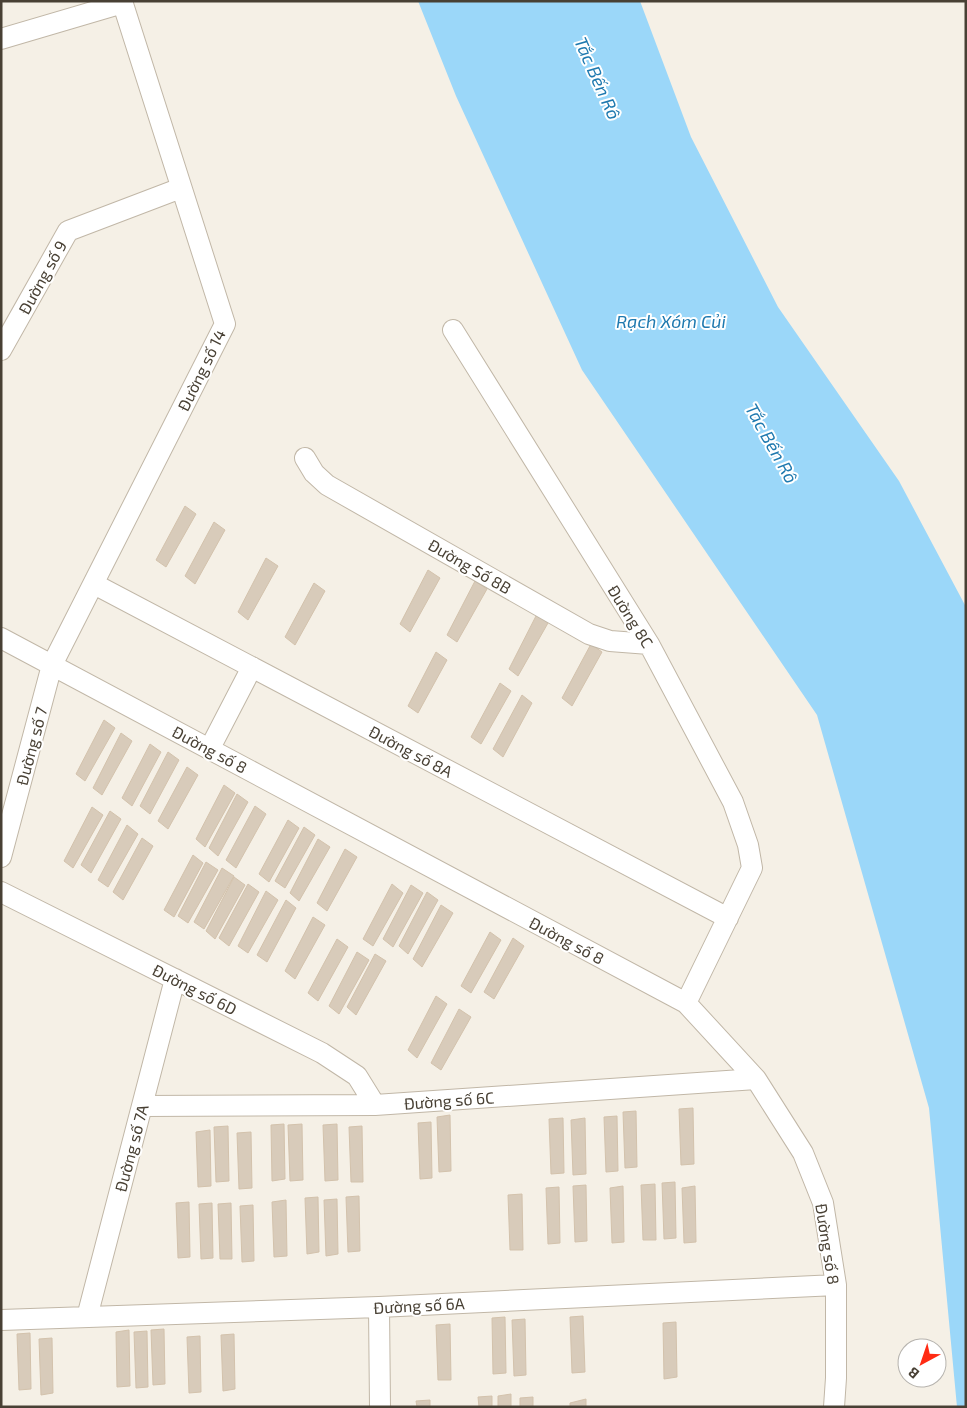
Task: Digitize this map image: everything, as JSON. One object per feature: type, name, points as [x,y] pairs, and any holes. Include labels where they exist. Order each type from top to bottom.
[{"type":"street","points":[[1,39],[122,2]]},
{"type":"street","name":"Đường số 14","points":[[52,665],[225,324],[122,2]]},
{"type":"street","name":"Đường số 9","points":[[1,350],[68,231],[181,188]]},
{"type":"street","name":"Đường 8C","points":[[453,330],[650,644],[733,802],[748,845],[752,868],[686,1003]]},
{"type":"street","name":"Đường Số 8B","points":[[305,458],[314,473],[327,485],[589,634],[610,641],[650,644]]},
{"type":"street","name":"Đường số 8A","points":[[94,584],[728,918]]},
{"type":"street","name":"Đường số 8","points":[[1,638],[686,1003],[756,1079],[803,1153],[823,1203],[836,1285],[836,1378],[834,1407]]},
{"type":"street","name":"Đường số 7","points":[[1,857],[52,665]]},
{"type":"street","points":[[210,748],[252,667]]},
{"type":"street","name":"Đường số 6D","points":[[1,892],[322,1053],[357,1076],[375,1104]]},
{"type":"street","name":"Đường số 7A","points":[[87,1317],[175,979]]},
{"type":"street","name":"Đường số 6C","points":[[142,1106],[375,1104],[756,1079]]},
{"type":"street","name":"Đường số 6A","points":[[1,1320],[379,1307],[836,1285]]},
{"type":"street","points":[[379,1307],[380,1407]]},
{"type":"water","name":"Rạch Xóm Củi","points":[[418,1],[640,1],[691,137],[778,307],[899,481],[966,607],[966,1407],[957,1407],[929,1108],[817,715],[582,370],[456,96]]},
{"type":"building","points":[[185,506],[196,514],[166,567],[156,560]]},
{"type":"building","points":[[214,522],[225,530],[195,584],[185,576]]},
{"type":"building","points":[[266,558],[278,566],[248,620],[238,612]]},
{"type":"building","points":[[428,570],[440,578],[410,632],[400,624]]},
{"type":"building","points":[[475,581],[487,589],[457,642],[447,635]]},
{"type":"building","points":[[314,583],[325,591],[295,645],[285,637]]},
{"type":"building","points":[[537,614],[548,623],[518,676],[509,669]]},
{"type":"building","points":[[591,644],[602,652],[572,706],[562,698]]},
{"type":"building","points":[[436,652],[447,660],[418,713],[408,706]]},
{"type":"building","points":[[500,683],[511,691],[481,744],[471,737]]},
{"type":"building","points":[[522,695],[532,703],[503,757],[493,749]]},
{"type":"building","points":[[104,720],[115,728],[85,781],[76,774]]},
{"type":"building","points":[[121,733],[132,741],[102,795],[93,788]]},
{"type":"building","points":[[150,744],[161,752],[132,806],[122,798]]},
{"type":"building","points":[[168,752],[179,760],[150,814],[140,806]]},
{"type":"building","points":[[187,767],[198,775],[168,829],[158,821]]},
{"type":"building","points":[[224,785],[235,793],[205,847],[196,839]]},
{"type":"building","points":[[237,794],[248,802],[218,856],[209,848]]},
{"type":"building","points":[[255,806],[266,814],[236,868],[226,860]]},
{"type":"building","points":[[92,807],[103,815],[73,868],[64,861]]},
{"type":"building","points":[[110,811],[121,819],[91,873],[81,865]]},
{"type":"building","points":[[288,820],[299,828],[269,882],[259,874]]},
{"type":"building","points":[[127,825],[138,834],[108,887],[98,880]]},
{"type":"building","points":[[304,827],[315,835],[285,888],[275,881]]},
{"type":"building","points":[[142,838],[153,846],[123,900],[113,892]]},
{"type":"building","points":[[318,839],[330,847],[299,901],[290,893]]},
{"type":"building","points":[[345,849],[357,857],[327,911],[317,903]]},
{"type":"building","points":[[193,855],[203,863],[174,917],[164,910]]},
{"type":"building","points":[[206,862],[218,870],[188,923],[178,916]]},
{"type":"building","points":[[222,868],[234,876],[204,929],[194,922]]},
{"type":"building","points":[[234,877],[245,885],[215,939],[206,931]]},
{"type":"building","points":[[248,884],[259,892],[229,946],[219,938]]},
{"type":"building","points":[[392,884],[403,893],[373,946],[363,939]]},
{"type":"building","points":[[411,885],[423,893],[393,947],[383,939]]},
{"type":"building","points":[[266,891],[278,900],[248,953],[238,946]]},
{"type":"building","points":[[427,892],[438,900],[408,954],[399,946]]},
{"type":"building","points":[[286,900],[296,908],[267,962],[257,955]]},
{"type":"building","points":[[441,905],[453,913],[422,967],[413,959]]},
{"type":"building","points":[[313,917],[325,925],[295,979],[285,971]]},
{"type":"building","points":[[490,932],[501,940],[471,993],[461,986]]},
{"type":"building","points":[[513,938],[524,946],[494,999],[484,992]]},
{"type":"building","points":[[337,939],[348,947],[318,1001],[308,993]]},
{"type":"building","points":[[357,952],[369,960],[339,1014],[329,1006]]},
{"type":"building","points":[[375,954],[386,961],[356,1015],[347,1007]]},
{"type":"building","points":[[436,996],[447,1004],[417,1058],[408,1050]]},
{"type":"building","points":[[459,1009],[471,1017],[441,1070],[431,1063]]},
{"type":"building","points":[[693,1108],[694,1164],[681,1165],[679,1109]]},
{"type":"building","points":[[636,1111],[637,1167],[625,1168],[623,1112]]},
{"type":"building","points":[[450,1115],[451,1171],[439,1172],[437,1117]]},
{"type":"building","points":[[617,1116],[618,1171],[606,1172],[604,1117]]},
{"type":"building","points":[[563,1118],[564,1173],[551,1174],[549,1119]]},
{"type":"building","points":[[585,1118],[586,1174],[573,1175],[571,1120]]},
{"type":"building","points":[[431,1122],[432,1178],[420,1179],[418,1123]]},
{"type":"building","points":[[284,1124],[285,1179],[272,1181],[271,1125]]},
{"type":"building","points":[[302,1124],[303,1180],[290,1181],[288,1125]]},
{"type":"building","points":[[337,1124],[338,1180],[325,1181],[323,1125]]},
{"type":"building","points":[[228,1126],[229,1181],[216,1182],[214,1127]]},
{"type":"building","points":[[362,1126],[363,1182],[351,1182],[349,1127]]},
{"type":"building","points":[[210,1130],[211,1186],[198,1187],[196,1132]]},
{"type":"building","points":[[251,1132],[252,1188],[239,1189],[237,1133]]},
{"type":"building","points":[[675,1182],[676,1238],[664,1239],[662,1183]]},
{"type":"building","points":[[655,1184],[656,1240],[643,1240],[641,1185]]},
{"type":"building","points":[[586,1185],[587,1241],[575,1242],[573,1186]]},
{"type":"building","points":[[623,1186],[624,1242],[612,1243],[610,1188]]},
{"type":"building","points":[[695,1186],[696,1242],[684,1243],[682,1188]]},
{"type":"building","points":[[559,1187],[560,1243],[548,1244],[546,1188]]},
{"type":"building","points":[[522,1194],[523,1250],[510,1250],[508,1195]]},
{"type":"building","points":[[359,1196],[360,1251],[348,1252],[346,1197]]},
{"type":"building","points":[[318,1197],[319,1252],[307,1254],[305,1198]]},
{"type":"building","points":[[337,1199],[338,1254],[326,1256],[324,1200]]},
{"type":"building","points":[[286,1200],[287,1256],[274,1257],[272,1202]]},
{"type":"building","points":[[189,1202],[190,1257],[178,1258],[176,1203]]},
{"type":"building","points":[[212,1203],[213,1258],[201,1259],[199,1204]]},
{"type":"building","points":[[231,1203],[232,1259],[220,1259],[218,1204]]},
{"type":"building","points":[[253,1205],[254,1261],[242,1262],[240,1206]]},
{"type":"building","points":[[583,1316],[585,1372],[572,1373],[570,1317]]},
{"type":"building","points":[[505,1317],[506,1373],[493,1374],[492,1318]]},
{"type":"building","points":[[525,1319],[526,1375],[514,1376],[512,1320]]},
{"type":"building","points":[[676,1322],[677,1377],[664,1379],[663,1323]]},
{"type":"building","points":[[450,1324],[451,1380],[438,1380],[436,1325]]},
{"type":"building","points":[[164,1329],[165,1384],[153,1385],[151,1330]]},
{"type":"building","points":[[129,1330],[130,1386],[117,1387],[116,1332]]},
{"type":"building","points":[[147,1331],[148,1387],[136,1388],[134,1332]]},
{"type":"building","points":[[30,1333],[31,1389],[19,1390],[17,1334]]},
{"type":"building","points":[[234,1334],[235,1389],[223,1391],[221,1335]]},
{"type":"building","points":[[200,1336],[201,1392],[189,1393],[187,1337]]},
{"type":"building","points":[[52,1338],[53,1393],[41,1395],[39,1339]]},
{"type":"building","points":[[511,1394],[511,1407],[498,1407],[498,1396]]},
{"type":"building","points":[[492,1396],[492,1407],[479,1407],[478,1397]]},
{"type":"building","points":[[533,1397],[533,1407],[520,1407],[520,1398]]},
{"type":"building","points":[[586,1399],[586,1407],[570,1407],[570,1403]]},
{"type":"building","points":[[430,1400],[430,1407],[417,1407],[416,1401]]},
{"type":"water label","name":"Tắc Bến Rô","points":[[598,78]]},
{"type":"water label","name":"Tắc Bến Rô","points":[[772,443]]}]
